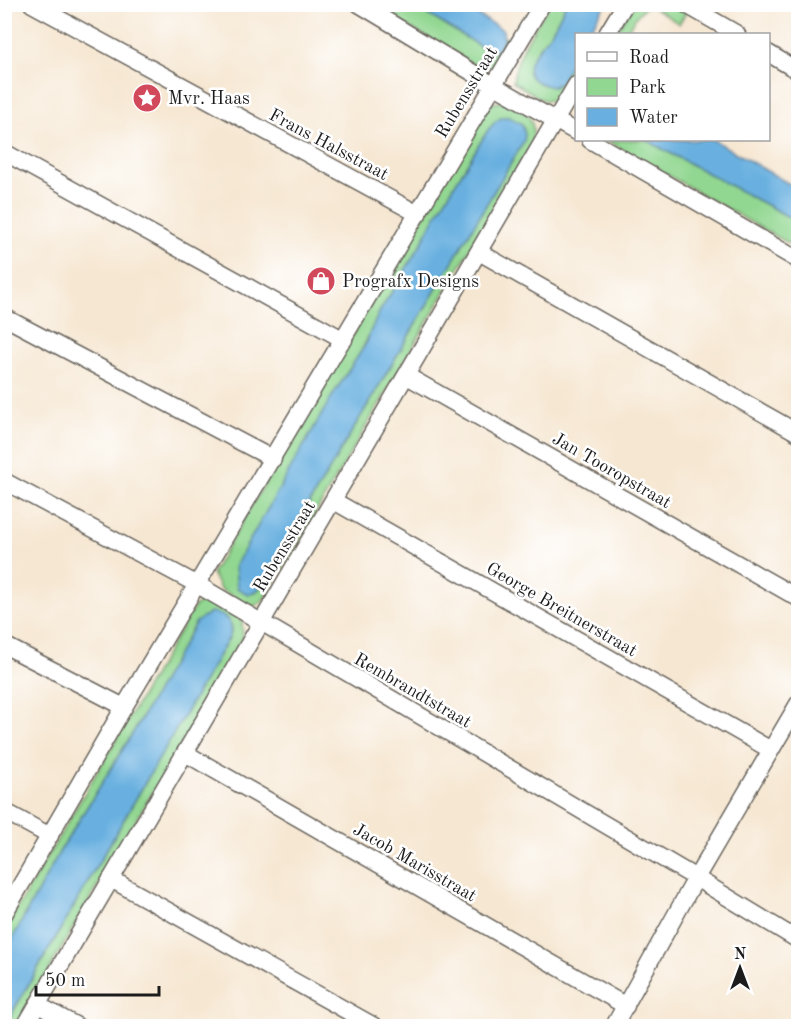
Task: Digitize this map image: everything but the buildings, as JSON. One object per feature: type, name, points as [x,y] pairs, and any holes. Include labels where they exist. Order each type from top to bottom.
[{"type":"street","name":"Frans Halsstraat","points":[[32,4],[418,214]]},
{"type":"street","points":[[359,4],[575,131]]},
{"type":"street","name":"Rubensstraat","points":[[4,914],[542,4]]},
{"type":"street","points":[[608,33],[625,4]]},
{"type":"street","points":[[685,4],[735,33]]},
{"type":"street","points":[[770,54],[798,71]]},
{"type":"street","name":"Rubensstraat","points":[[25,1026],[575,87]]},
{"type":"street","points":[[592,141],[798,260]]},
{"type":"street","points":[[4,152],[344,339]]},
{"type":"street","points":[[480,252],[798,433]]},
{"type":"street","points":[[4,317],[273,459]]},
{"type":"street","name":"Jan Tooropstraat","points":[[407,376],[798,598]]},
{"type":"street","name":"Rembrandtstraat","points":[[4,481],[198,585],[798,940]]},
{"type":"street","name":"George Breitnerstraat","points":[[334,501],[771,750]]},
{"type":"street","points":[[4,645],[124,708]]},
{"type":"street","points":[[614,1026],[696,878],[798,704]]},
{"type":"street","name":"Jacob Marisstraat","points":[[185,753],[626,1006]]},
{"type":"street","points":[[4,811],[50,836]]},
{"type":"street","points":[[111,879],[374,1026]]},
{"type":"street","points":[[38,1005],[77,1026]]},
{"type":"green space","points":[[371,5],[412,5],[483,48],[500,47],[505,37],[509,40],[496,63],[486,68],[473,64]]},
{"type":"green space","points":[[549,5],[566,5],[551,33],[538,48],[554,87],[560,83],[575,57],[575,69],[571,81],[564,92],[553,101],[543,100],[513,82],[518,61]]},
{"type":"green space","points":[[632,5],[672,5],[686,12],[679,24],[659,11],[647,7],[638,15],[626,33],[616,33]]},
{"type":"green space","points":[[493,103],[510,104],[528,116],[533,128],[531,145],[278,577],[262,602],[255,606],[247,605],[220,589],[212,573],[488,107]],"holes":[[[488,130],[524,141],[258,590],[248,594],[380,311],[438,212]]]},
{"type":"green space","points":[[608,141],[648,141],[798,222],[798,249]]},
{"type":"green space","points":[[206,601],[242,621],[243,638],[17,1026],[5,1026],[230,636],[232,627],[228,619],[196,622],[134,731],[60,851],[5,952],[5,929],[188,617],[196,605]]},
{"type":"water","points":[[566,4],[605,5],[589,33],[575,33],[575,57],[560,83],[553,87],[540,83],[529,73],[532,58],[552,31]]},
{"type":"water","points":[[412,5],[461,5],[503,30],[502,42],[494,52],[483,48]]},
{"type":"water","points":[[503,117],[509,117],[522,124],[525,134],[524,141],[258,590],[249,595],[237,588],[235,566],[331,398],[367,342],[380,311],[438,212],[488,130]]},
{"type":"water","points":[[648,141],[716,141],[798,189],[798,222]]},
{"type":"water","points":[[211,612],[227,620],[230,626],[230,636],[5,1025],[5,952],[60,851],[134,731],[196,622]]},
{"type":"place","name":"Mvr. Haas","points":[[147,98]]},
{"type":"place","name":"Prografx Designs","points":[[321,281]]}]
